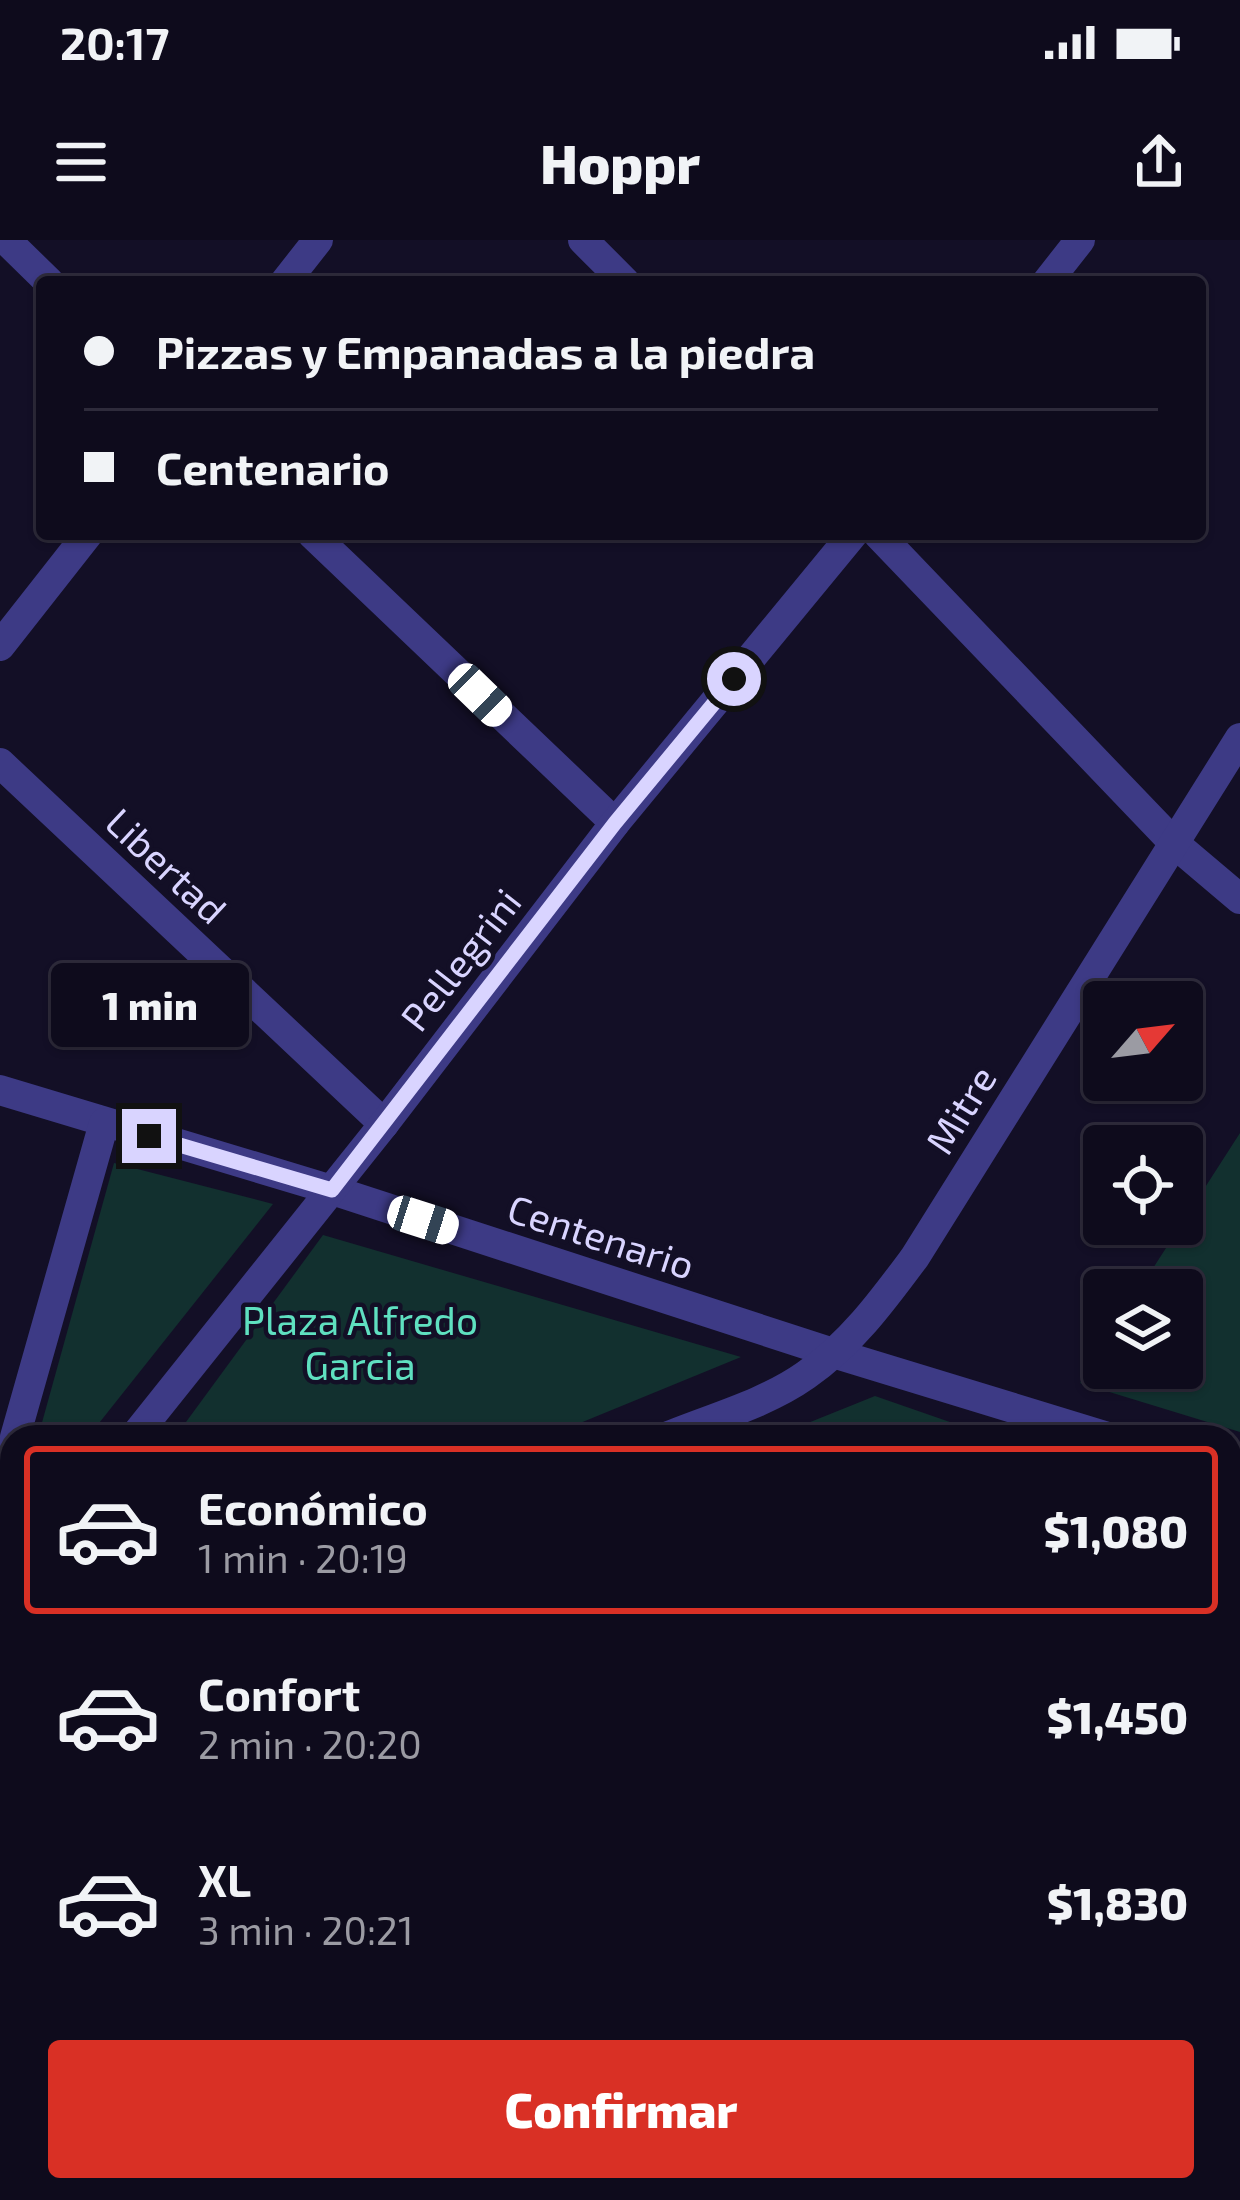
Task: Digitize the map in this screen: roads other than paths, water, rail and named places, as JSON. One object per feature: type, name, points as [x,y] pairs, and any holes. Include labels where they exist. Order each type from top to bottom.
[{"type":"street","points":[[6,240],[43,276]]},
{"type":"street","points":[[290,276],[318,240]]},
{"type":"street","points":[[583,240],[619,276]]},
{"type":"street","points":[[1053,276],[1080,240]]},
{"type":"street","points":[[0,646],[83,540]]},
{"type":"street","points":[[318,540],[615,823]]},
{"type":"street","name":"Pellegrini","points":[[144,1425],[384,1124],[615,823],[848,540]]},
{"type":"street","points":[[884,540],[1174,844],[1240,899]]},
{"type":"street","name":"Mitre","points":[[696,1425],[777,1393],[833,1353],[876,1310],[915,1257],[1240,738]]},
{"type":"street","name":"Libertad","points":[[0,764],[384,1124]]},
{"type":"street","name":"Centenario","points":[[0,1090],[332,1190],[1043,1425]]},
{"type":"street","points":[[18,1425],[104,1123]]},
{"type":"park label","name":"Plaza Alfredo Garcia","points":[[360,1344]]}]
